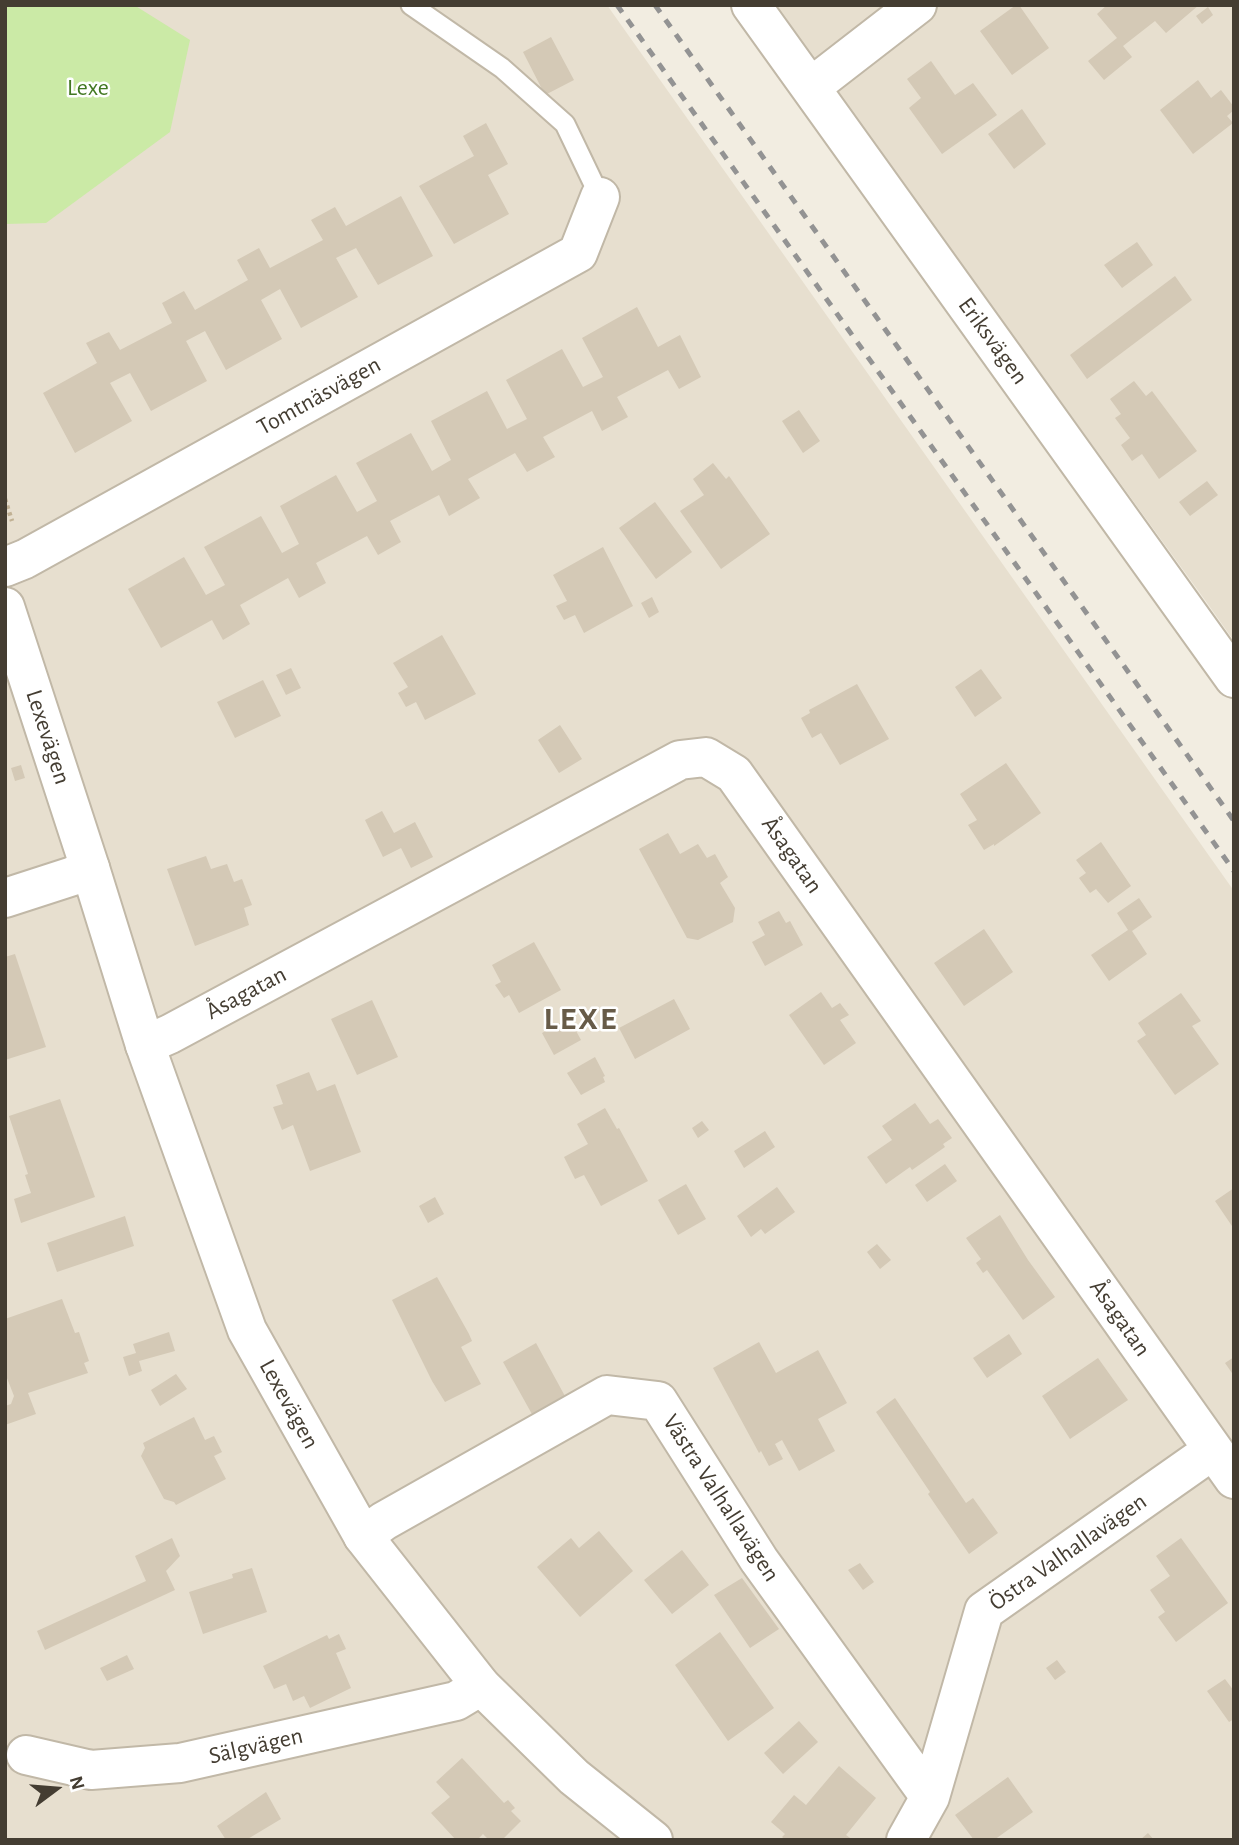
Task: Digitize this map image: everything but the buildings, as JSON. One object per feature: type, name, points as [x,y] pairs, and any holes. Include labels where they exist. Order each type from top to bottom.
[{"type":"street","name":"Eriksvägen","points":[[751,5],[1234,678]]},
{"type":"street","points":[[811,87],[917,5]]},
{"type":"street","name":"Tomtnäsvägen","points":[[15,563],[578,253],[600,197]]},
{"type":"street","name":"Lexevägen","points":[[5,607],[145,1045],[247,1331],[363,1536],[481,1686],[574,1777],[653,1840]]},
{"type":"street","name":"Åsagatan","points":[[145,1045],[680,760],[706,757],[734,774],[1224,1465]]},
{"type":"street","points":[[5,898],[90,868]]},
{"type":"street","name":"Västra Valhallavägen","points":[[363,1536],[384,1521],[607,1395],[658,1401],[759,1560],[930,1797]]},
{"type":"street","name":"Östra Valhallavägen","points":[[906,1840],[930,1797],[984,1611],[1224,1465]]},
{"type":"street","name":"Sälgvägen","points":[[26,1755],[92,1770],[180,1763],[456,1701],[481,1686]]},
{"type":"lane","points":[[411,5],[502,68],[565,124],[600,197]]},
{"type":"path","points":[[5,499],[15,563]]},
{"type":"shaded area","points":[[5,5],[607,5],[1234,891],[1234,1840],[5,1840]]},
{"type":"shaded area","points":[[773,5],[1234,5],[1234,641],[1205,600]]},
{"type":"green space","name":"Lexe","points":[[5,5],[134,5],[190,40],[170,132],[46,223],[5,224]]},
{"type":"railway","points":[[617,5],[1234,871]]},
{"type":"railway","points":[[655,5],[1234,821]]},
{"type":"district","name":"LEXE","points":[[581,1019]]}]
